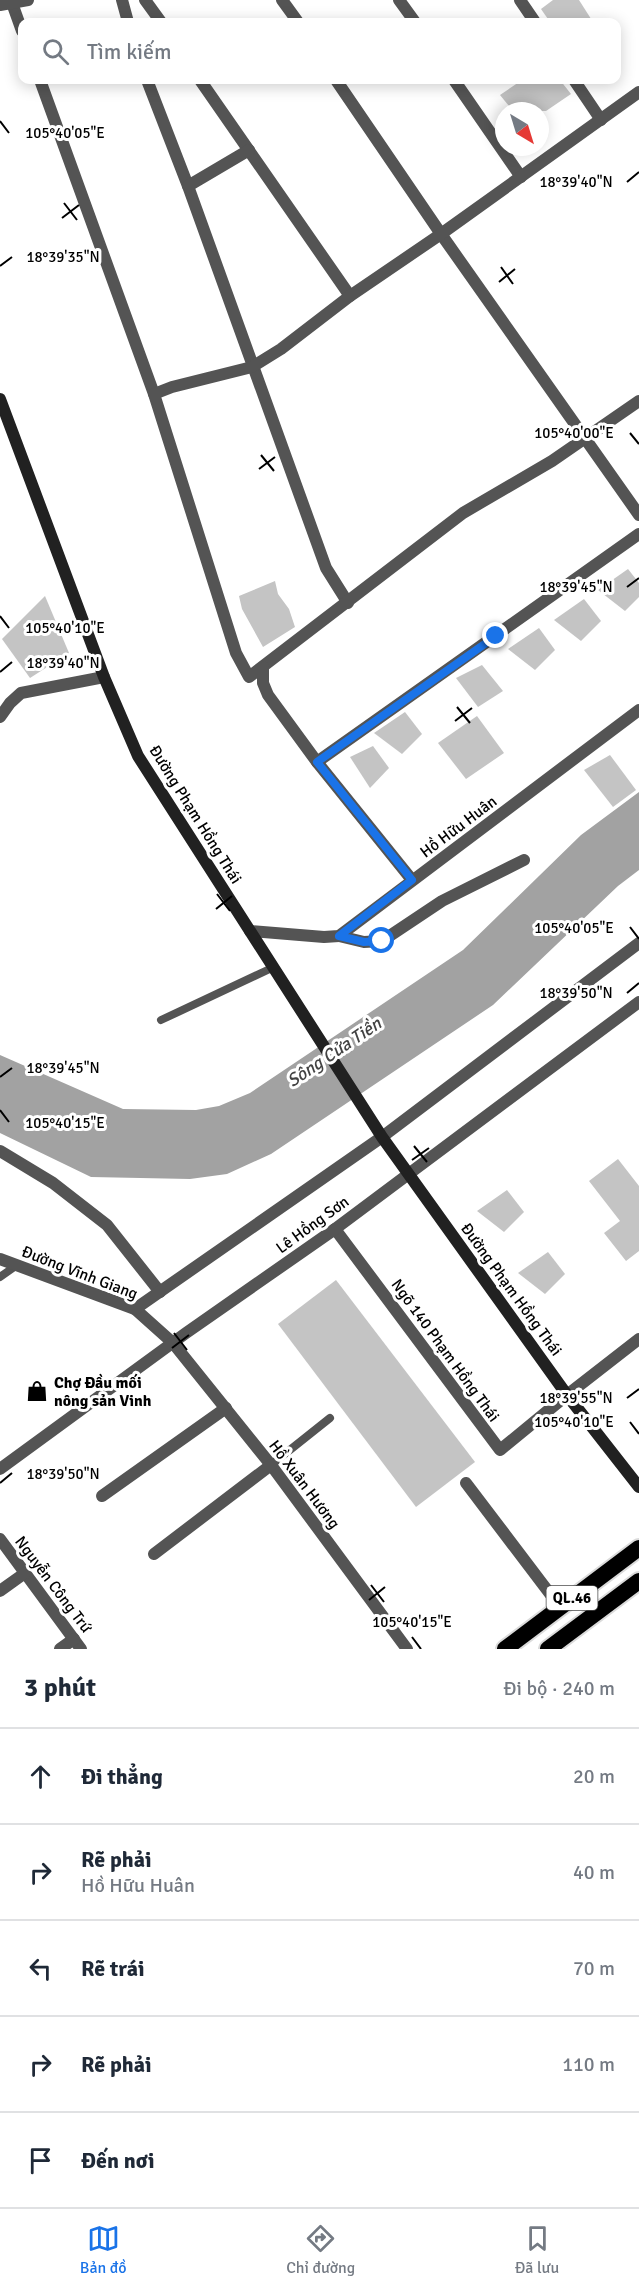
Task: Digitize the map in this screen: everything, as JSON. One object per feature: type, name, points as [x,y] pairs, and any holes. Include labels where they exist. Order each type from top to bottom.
[{"type":"highway","name":"QL.46","points":[[505,1649],[639,1548]]},
{"type":"highway","name":"QL.46","points":[[559,1646],[639,1581]]},
{"type":"main road","name":"Đường Phạm Hồng Thái","points":[[0,399],[104,676],[138,756],[316,1030],[382,1137],[567,1395],[639,1487]]},
{"type":"street","points":[[18,24],[6,4],[28,0]]},
{"type":"street","points":[[122,0],[127,18]]},
{"type":"street","points":[[145,0],[157,18]]},
{"type":"street","points":[[282,0],[295,18]]},
{"type":"street","points":[[399,0],[412,18]]},
{"type":"street","points":[[520,0],[532,18]]},
{"type":"street","points":[[41,84],[154,394],[236,653],[249,677],[463,513],[552,461],[639,401]]},
{"type":"street","points":[[149,84],[188,186],[326,568],[348,603]]},
{"type":"street","points":[[203,84],[350,296]]},
{"type":"street","points":[[339,84],[441,234],[639,514]]},
{"type":"street","points":[[457,84],[521,177]]},
{"type":"street","points":[[577,84],[601,120]]},
{"type":"street","points":[[154,394],[172,387],[252,367],[281,349],[350,296],[441,234],[639,92]]},
{"type":"street","points":[[188,186],[249,150]]},
{"type":"street","points":[[317,762],[639,534]]},
{"type":"street","points":[[263,667],[263,683],[268,695],[317,762],[412,880]]},
{"type":"street","points":[[0,717],[9,703],[21,693],[104,676]]},
{"type":"street","name":"Hồ Hữu Huân","points":[[339,936],[639,710]]},
{"type":"street","points":[[250,931],[324,937],[339,936],[364,942],[382,941],[442,901],[524,860]]},
{"type":"street","points":[[135,1309],[382,1137],[639,943]]},
{"type":"street","name":"Lê Hồng Sơn","points":[[0,1469],[334,1229],[639,1002]]},
{"type":"street","points":[[0,1150],[53,1183],[107,1225],[160,1292]]},
{"type":"street","name":"Ngõ 140 Phạm Hồng Thái","points":[[334,1229],[500,1450],[567,1395]]},
{"type":"street","name":"Đường Vĩnh Giang","points":[[0,1259],[135,1309],[173,1343]]},
{"type":"street","points":[[567,1395],[639,1340]]},
{"type":"street","name":"Hồ Xuân Hương","points":[[173,1343],[271,1465],[407,1649]]},
{"type":"street","points":[[102,1496],[226,1408]]},
{"type":"street","points":[[154,1554],[271,1465]]},
{"type":"street","points":[[466,1483],[560,1607]]},
{"type":"street","name":"Nguyễn Công Trứ","points":[[0,1539],[78,1644]]},
{"type":"street","points":[[0,1591],[25,1574]]},
{"type":"street","points":[[60,1649],[78,1644]]},
{"type":"lane","points":[[161,1020],[274,967]]},
{"type":"lane","points":[[0,1277],[16,1265]]},
{"type":"lane","points":[[271,1465],[330,1418]]},
{"type":"water","name":"Sông Cửa Tiền","points":[[639,792],[639,870],[618,886],[493,1005],[271,1154],[227,1174],[190,1179],[91,1177],[0,1133],[0,1055],[123,1109],[196,1110],[219,1106],[250,1093],[463,950],[581,835]]},
{"type":"building","points":[[553,0],[579,0],[590,18],[547,18],[541,9]]},
{"type":"building","points":[[516,84],[563,84],[571,94],[549,109],[549,102],[506,102],[500,95]]},
{"type":"building","points":[[628,569],[639,583],[639,597],[625,611],[598,590]]},
{"type":"building","points":[[275,581],[278,594],[289,609],[295,627],[263,647],[242,609],[239,596]]},
{"type":"building","points":[[45,596],[69,653],[30,678],[2,639]]},
{"type":"building","points":[[584,599],[601,621],[581,641],[554,620]]},
{"type":"building","points":[[539,628],[555,650],[535,670],[508,649]]},
{"type":"building","points":[[482,665],[503,691],[478,707],[456,678]]},
{"type":"building","points":[[405,712],[422,734],[402,754],[374,733]]},
{"type":"building","points":[[477,716],[504,753],[466,779],[438,743]]},
{"type":"building","points":[[373,746],[389,768],[370,788],[350,757]]},
{"type":"building","points":[[610,755],[636,790],[613,807],[584,770]]},
{"type":"building","points":[[618,1159],[639,1186],[639,1251],[626,1261],[604,1233],[620,1221],[589,1181]]},
{"type":"building","points":[[507,1190],[524,1212],[504,1232],[477,1211]]},
{"type":"building","points":[[548,1252],[565,1274],[545,1294],[518,1273]]},
{"type":"building","points":[[336,1280],[475,1462],[416,1507],[278,1324]]},
{"type":"place","name":"Chợ Đầu mối nông sản Vinh","points":[[37,1391]]},
{"type":"route","points":[[382,941],[364,942],[339,936],[412,880],[317,762],[496,636]]}]
